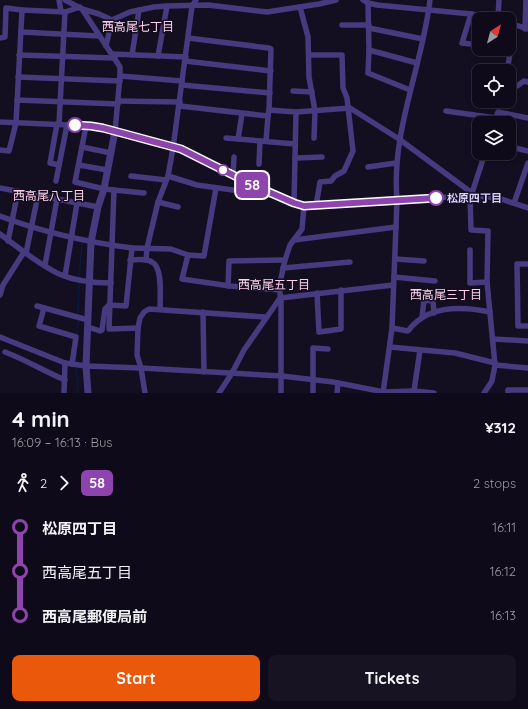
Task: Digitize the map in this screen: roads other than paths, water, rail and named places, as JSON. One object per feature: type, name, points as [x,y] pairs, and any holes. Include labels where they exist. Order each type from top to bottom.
[{"type":"street","points":[[59,0],[63,11],[60,101],[58,124],[50,163],[59,165]]},
{"type":"street","points":[[65,0],[112,20],[139,10],[167,6],[208,5],[267,12],[336,0]]},
{"type":"street","points":[[146,260],[147,248],[158,202],[167,178],[173,148],[192,6],[196,0]]},
{"type":"street","points":[[383,392],[392,328],[397,200],[396,163],[399,139],[429,11],[430,0]]},
{"type":"street","points":[[499,12],[500,0]]},
{"type":"street","points":[[516,25],[526,29],[526,0]]},
{"type":"street","points":[[410,90],[368,73],[369,27],[366,2],[429,11],[471,14],[462,43],[472,44]]},
{"type":"street","points":[[158,56],[167,6]]},
{"type":"street","points":[[300,7],[308,36],[309,77],[315,110],[314,138]]},
{"type":"street","points":[[0,38],[5,37],[6,8],[63,11],[81,8]]},
{"type":"street","points":[[81,8],[120,67],[118,102],[112,153],[104,189],[98,207],[91,242],[86,366],[88,393]]},
{"type":"street","points":[[0,150],[9,151],[16,123],[22,10]]},
{"type":"street","points":[[132,55],[139,10]]},
{"type":"street","points":[[106,46],[112,20]]},
{"type":"street","points":[[342,25],[369,27],[422,39]]},
{"type":"street","points":[[21,32],[99,36]]},
{"type":"street","points":[[188,38],[269,48],[272,51],[268,113],[259,164]]},
{"type":"street","points":[[369,50],[417,63]]},
{"type":"street","points":[[19,55],[158,56],[271,71]]},
{"type":"street","points":[[309,55],[342,55],[343,88],[347,98],[353,151],[344,171],[335,176],[331,181],[320,182],[316,206]]},
{"type":"street","points":[[18,77],[120,79],[182,83],[270,93]]},
{"type":"street","points":[[516,86],[524,82],[528,82]]},
{"type":"street","points":[[293,91],[312,92]]},
{"type":"street","points":[[17,100],[180,104],[242,114],[350,108],[399,139],[473,195]]},
{"type":"street","points":[[446,111],[473,116]]},
{"type":"street","points":[[294,203],[296,112]]},
{"type":"street","points":[[496,116],[498,112],[528,118]]},
{"type":"street","points":[[238,139],[242,114]]},
{"type":"street","points":[[0,122],[86,126],[115,131],[186,151],[277,196],[304,206],[473,195],[498,198],[528,208]]},
{"type":"street","points":[[56,181],[67,125]]},
{"type":"street","points":[[86,126],[75,182],[104,189],[144,193]]},
{"type":"street","points":[[226,138],[295,144]]},
{"type":"street","points":[[82,147],[112,153]]},
{"type":"street","points":[[516,148],[528,151]]},
{"type":"street","points":[[233,175],[234,157]]},
{"type":"street","points":[[295,158],[322,157]]},
{"type":"street","points":[[483,160],[473,195],[471,230],[488,231],[487,282],[495,364],[492,381],[484,393]]},
{"type":"street","points":[[368,167],[396,163]]},
{"type":"street","points":[[514,203],[528,163]]},
{"type":"street","points":[[79,165],[107,170]]},
{"type":"street","points":[[131,176],[167,178],[197,185],[277,196]]},
{"type":"street","points":[[0,188],[98,207]]},
{"type":"street","points":[[0,216],[13,221],[91,242],[132,248],[171,249],[188,255],[204,256],[216,188]]},
{"type":"street","points":[[114,190],[108,329],[138,328]]},
{"type":"street","points":[[8,240],[18,191]]},
{"type":"street","points":[[0,295],[3,285],[25,253],[38,195]]},
{"type":"street","points":[[45,265],[57,199]]},
{"type":"street","points":[[158,202],[178,207]]},
{"type":"street","points":[[65,276],[77,203]]},
{"type":"street","points":[[281,393],[282,376],[279,287],[290,245],[302,229],[304,206]]},
{"type":"street","points":[[294,240],[396,227]]},
{"type":"street","points":[[0,234],[25,253],[60,274],[90,282],[111,283]]},
{"type":"street","points":[[37,306],[88,324],[100,331],[102,330],[106,307],[126,306],[132,248]]},
{"type":"street","points":[[470,250],[470,283],[487,282]]},
{"type":"street","points":[[188,255],[182,279],[228,286],[280,290]]},
{"type":"street","points":[[394,259],[424,261]]},
{"type":"street","points":[[130,260],[146,260],[153,262],[156,266],[160,276],[160,309]]},
{"type":"street","points":[[228,286],[230,261],[285,260]]},
{"type":"street","points":[[283,268],[350,262]]},
{"type":"street","points":[[528,264],[517,264],[518,326],[528,326]]},
{"type":"street","points":[[394,278],[434,281]]},
{"type":"street","points":[[219,393],[265,317],[280,298],[393,285]]},
{"type":"street","points":[[317,293],[319,332],[341,329],[341,290]]},
{"type":"street","points":[[422,318],[424,300],[433,301],[434,313]]},
{"type":"street","points":[[44,308],[39,326],[76,337],[72,364]]},
{"type":"street","points":[[392,328],[408,331],[418,320],[443,309],[470,308],[490,312]]},
{"type":"street","points":[[145,393],[141,368],[137,355],[138,328],[140,318],[144,312],[149,309],[160,309],[265,317]]},
{"type":"street","points":[[203,312],[204,372]]},
{"type":"street","points":[[0,337],[66,363],[86,366],[282,376],[383,392],[414,391],[432,393]]},
{"type":"street","points":[[493,339],[528,341]]},
{"type":"street","points":[[390,347],[455,353],[495,364],[528,368]]},
{"type":"street","points":[[313,393],[313,348],[328,349]]},
{"type":"street","points":[[414,391],[420,350]]},
{"type":"street","points":[[5,352],[24,359],[44,371],[65,380]]},
{"type":"street","points":[[64,393],[66,363]]},
{"type":"street","points":[[338,384],[338,393]]},
{"type":"street","points":[[508,393],[508,390],[528,390]]},
{"type":"waterway","points":[[79,279],[82,243]]},
{"type":"waterway","points":[[78,315],[79,283]]},
{"type":"waterway","points":[[77,335],[78,319]]},
{"type":"waterway","points":[[76,353],[76,363]]},
{"type":"waterway","points":[[76,367],[78,393]]},
{"type":"place","name":"松原四丁目","points":[[436,198]]},
{"type":"district","name":"西高尾七丁目","points":[[138,27]]},
{"type":"district","name":"西高尾八丁目","points":[[49,196]]},
{"type":"district","name":"西高尾五丁目","points":[[274,285]]},
{"type":"district","name":"西高尾三丁目","points":[[446,295]]}]
